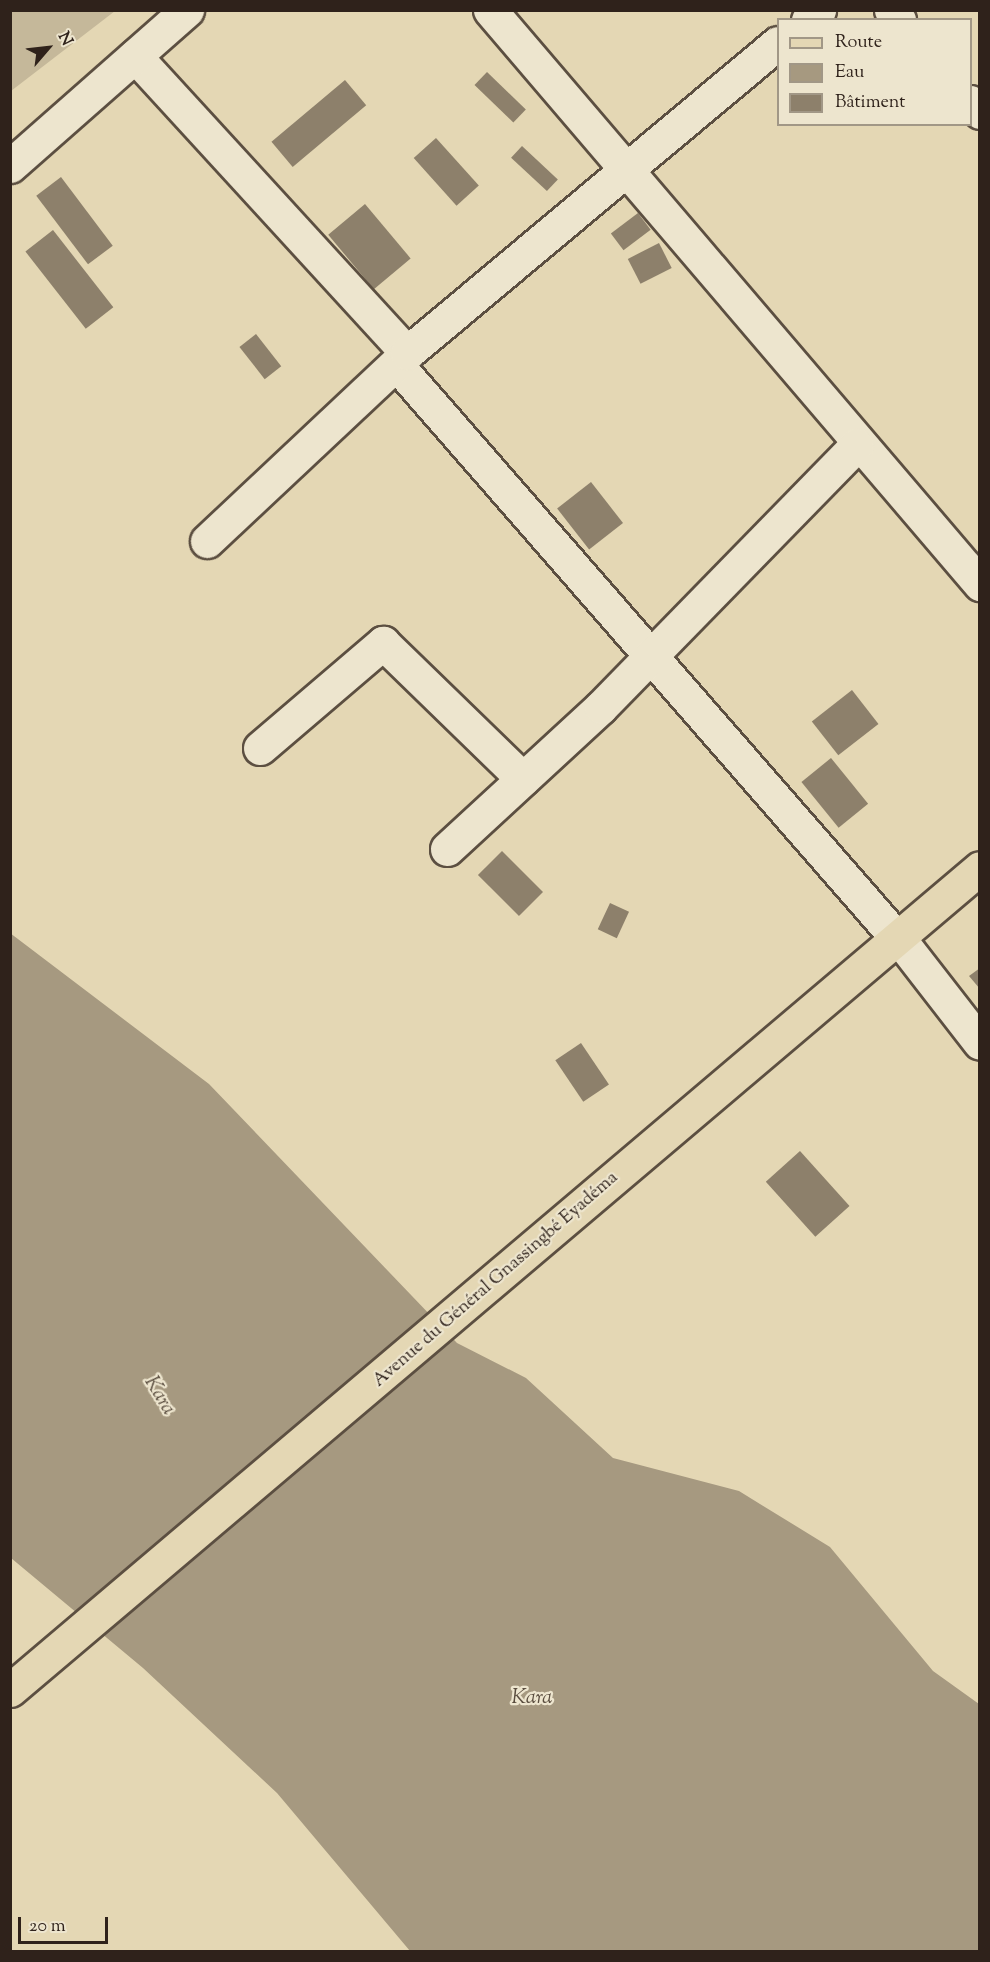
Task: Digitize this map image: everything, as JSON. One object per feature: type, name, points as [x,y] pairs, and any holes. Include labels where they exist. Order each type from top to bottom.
[{"type":"main road","name":"Avenue du Général Gnassingbé Eyadéma","points":[[10,1690],[559,1229],[706,1095],[980,868]]},
{"type":"street","points":[[10,166],[187,10]]},
{"type":"street","points":[[490,10],[857,445],[980,584]]},
{"type":"street","points":[[207,541],[402,359],[623,168],[777,45]]},
{"type":"street","points":[[135,56],[402,359],[649,654],[896,936],[980,1043]]},
{"type":"street","points":[[447,849],[649,654],[857,445]]},
{"type":"street","points":[[260,748],[383,643],[523,778]]},
{"type":"shaded area","points":[[11,10],[115,10],[115,11],[11,91]]},
{"type":"water","name":"Kara","points":[[10,933],[209,1084],[457,1343],[526,1378],[613,1458],[739,1491],[830,1547],[933,1671],[979,1704],[979,1951],[410,1951],[277,1793],[143,1668],[11,1558]]},
{"type":"building","points":[[487,72],[526,110],[513,122],[474,85]]},
{"type":"building","points":[[345,80],[366,105],[293,167],[271,142]]},
{"type":"building","points":[[436,138],[479,186],[457,206],[414,158]]},
{"type":"building","points":[[522,146],[558,179],[547,191],[511,158]]},
{"type":"building","points":[[61,177],[113,246],[88,264],[36,196]]},
{"type":"building","points":[[365,204],[411,258],[374,289],[328,235]]},
{"type":"building","points":[[638,213],[651,230],[623,250],[611,233]]},
{"type":"building","points":[[53,230],[113,307],[86,329],[25,252]]},
{"type":"building","points":[[659,243],[672,268],[641,284],[628,259]]},
{"type":"building","points":[[256,334],[281,366],[265,379],[239,347]]},
{"type":"building","points":[[591,482],[623,523],[589,549],[557,508]]},
{"type":"building","points":[[852,690],[878,724],[838,755],[812,721]]},
{"type":"building","points":[[831,758],[868,804],[839,828],[801,782]]},
{"type":"building","points":[[502,851],[543,892],[519,916],[478,875]]},
{"type":"building","points":[[610,903],[629,912],[617,938],[598,929]]},
{"type":"building","points":[[980,968],[980,989],[969,976]]},
{"type":"building","points":[[581,1043],[609,1084],[583,1102],[555,1060]]},
{"type":"building","points":[[800,1151],[850,1206],[815,1237],[766,1182]]}]
